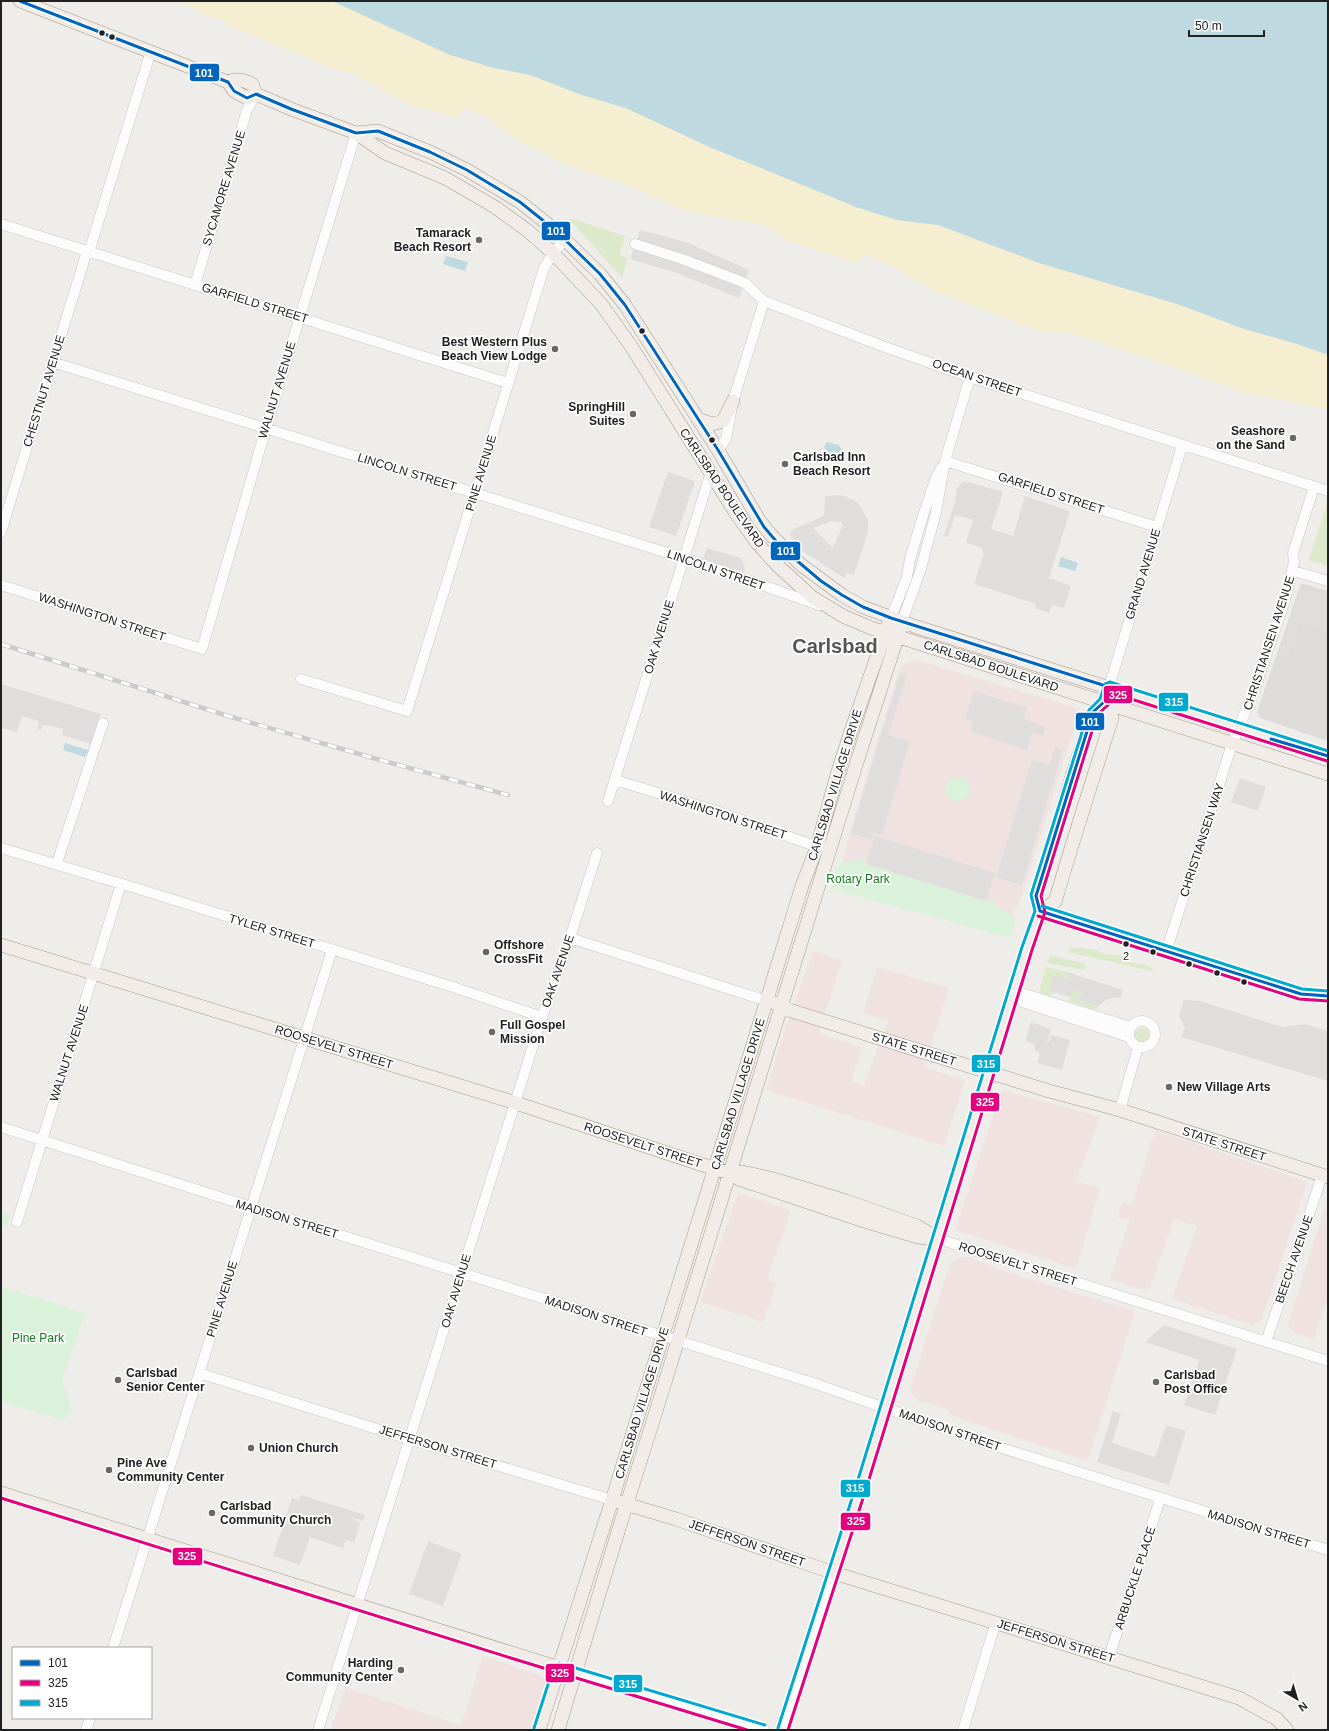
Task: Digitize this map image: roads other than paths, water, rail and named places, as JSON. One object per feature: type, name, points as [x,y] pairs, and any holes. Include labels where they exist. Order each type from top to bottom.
[{"type":"main road","name":"CARLSBAD BOULEVARD","points":[[20,1],[228,82],[234,91],[247,98],[256,94],[291,109],[356,133],[385,152],[445,178],[495,207],[528,231],[586,288],[612,319],[631,346],[747,530],[766,553],[794,582],[829,608],[852,620],[885,633],[1328,774]]},
{"type":"main road","name":"CARLSBAD BOULEVARD","points":[[356,133],[378,131],[430,152],[467,170],[520,202],[565,240],[600,274],[625,305],[718,450],[764,527],[782,548],[821,581],[863,607],[896,620],[1109,687],[1239,730],[1328,756]]},
{"type":"main road","points":[[698,419],[712,424],[723,421],[733,401]]},
{"type":"main road","points":[[677,420],[695,434],[704,449],[712,453],[718,450]]},
{"type":"main road","points":[[711,472],[727,484],[742,503],[752,509]]},
{"type":"main road","name":"CARLSBAD VILLAGE DRIVE","points":[[539,1730],[612,1500],[802,886],[817,847],[840,763],[885,633],[896,620]]},
{"type":"main road","name":"CARLSBAD VILLAGE DRIVE","points":[[558,1730],[626,1504],[678,1341],[856,765],[898,636],[896,620]]},
{"type":"main road","name":"GRAND AVENUE","points":[[834,1573],[1040,911],[1036,896],[1067,791],[1093,712],[1104,702],[1109,687]]},
{"type":"main road","points":[[1040,911],[1055,902],[1081,812],[1112,718],[1104,702]]},
{"type":"main road","name":"ROOSEVELT STREET","points":[[1,945],[305,1038],[474,1092],[516,1103],[617,1136],[654,1150],[730,1173],[742,1172],[770,1178],[860,1205],[917,1226],[938,1239]]},
{"type":"main road","name":"STATE STREET","points":[[767,1001],[782,1005],[791,1010],[1049,1091],[1120,1110],[1325,1176]]},
{"type":"main road","points":[[1,1493],[559,1668],[576,1672]]},
{"type":"main road","name":"JEFFERSON STREET","points":[[612,1500],[676,1519],[834,1573],[1239,1698],[1277,1719],[1287,1730]]},
{"type":"street","name":"CHESTNUT AVENUE","points":[[1,532],[52,362],[151,51]]},
{"type":"street","name":"SYCAMORE AVENUE","points":[[195,285],[248,110],[256,94]]},
{"type":"street","name":"WALNUT AVENUE","points":[[202,649],[299,317],[356,133]]},
{"type":"street","name":"GARFIELD STREET","points":[[1,224],[508,383]]},
{"type":"street","name":"PINE AVENUE","points":[[301,679],[407,711],[544,268],[552,253],[565,240]]},
{"type":"street","name":"OCEAN STREET","points":[[635,244],[682,259],[745,283],[764,301],[970,377],[1182,446],[1328,491]]},
{"type":"street","points":[[718,450],[726,439],[733,401],[764,301]]},
{"type":"street","name":"LINCOLN STREET","points":[[52,362],[684,558],[829,608]]},
{"type":"street","name":"CARLSBAD VILLAGE DRIVE","points":[[896,620],[920,572],[936,512],[945,461],[970,377]]},
{"type":"street","name":"GRAND AVENUE","points":[[1109,687],[1182,446]]},
{"type":"street","name":"GARFIELD STREET","points":[[945,461],[1157,527]]},
{"type":"street","name":"OAK AVENUE","points":[[608,801],[711,472]]},
{"type":"street","name":"CHRISTIANSEN AVENUE","points":[[1239,730],[1286,600],[1294,562],[1293,553],[1314,487]]},
{"type":"street","points":[[1292,571],[1328,581]]},
{"type":"street","name":"WASHINGTON STREET","points":[[1,585],[202,649]]},
{"type":"street","points":[[57,863],[103,723]]},
{"type":"street","name":"CHRISTIANSEN WAY","points":[[1166,952],[1232,744],[1239,730]]},
{"type":"street","name":"WASHINGTON STREET","points":[[615,780],[713,810],[830,851]]},
{"type":"street","name":"TYLER STREET","points":[[1,848],[57,863],[456,988],[542,1018]]},
{"type":"street","name":"OAK AVENUE","points":[[318,1730],[542,1018],[570,938],[597,853]]},
{"type":"street","name":"WALNUT AVENUE","points":[[17,1222],[121,884]]},
{"type":"street","points":[[1040,911],[1301,994],[1328,996]]},
{"type":"street","name":"STATE STREET","points":[[570,938],[767,1001]]},
{"type":"street","name":"PINE AVENUE","points":[[113,1647],[250,1207],[332,950]]},
{"type":"street","points":[[1014,995],[1130,1032]]},
{"type":"street","points":[[1142,1021],[1151,1024],[1154,1028],[1155,1037],[1152,1043],[1145,1047],[1138,1047],[1132,1043],[1130,1032],[1138,1022],[1142,1021]]},
{"type":"street","points":[[1120,1110],[1138,1047]]},
{"type":"street","name":"MADISON STREET","points":[[1,1127],[886,1407],[992,1445],[1160,1499],[1328,1550]]},
{"type":"street","name":"BEECH AVENUE","points":[[1266,1342],[1325,1176]]},
{"type":"street","name":"ROOSEVELT STREET","points":[[938,1239],[1328,1361]]},
{"type":"street","name":"JEFFERSON STREET","points":[[199,1373],[409,1439],[612,1500]]},
{"type":"street","name":"ARBUCKLE PLACE","points":[[1109,1657],[1160,1499]]},
{"type":"street","name":"GRAND AVENUE","points":[[783,1730],[834,1573]]},
{"type":"street","points":[[963,1730],[996,1622]]},
{"type":"street","points":[[576,1672],[764,1730]]},
{"type":"street","points":[[86,1730],[90,1719]]},
{"type":"water","points":[[332,1],[1328,1],[1328,355],[1300,345],[1241,328],[1180,305],[1039,263],[938,225],[897,220],[856,207],[707,146],[628,109],[579,94],[530,75],[494,68],[450,55]]},
{"type":"water","points":[[446,256],[468,262],[465,271],[443,264]]},
{"type":"water","points":[[827,442],[839,445],[842,452],[837,455],[826,451],[824,447]]},
{"type":"water","points":[[1061,557],[1078,563],[1075,571],[1058,566]]},
{"type":"water","points":[[65,743],[88,750],[85,757],[63,750]]},
{"type":"railway","points":[[1,644],[228,716],[508,795]]},
{"type":"place","name":"Tamarack Beach Resort","points":[[479,240]]},
{"type":"place","name":"Best Western Plus Beach View Lodge","points":[[555,349]]},
{"type":"place","name":"SpringHill Suites","points":[[633,414]]},
{"type":"place","name":"Seashore on the Sand","points":[[1293,438]]},
{"type":"place","name":"Carlsbad Inn Beach Resort","points":[[785,464]]},
{"type":"place","name":"2","points":[[1126,944]]},
{"type":"place","name":"Offshore CrossFit","points":[[486,952]]},
{"type":"place","name":"Full Gospel Mission","points":[[492,1032]]},
{"type":"place","name":"New Village Arts","points":[[1169,1087]]},
{"type":"place","name":"Carlsbad Senior Center","points":[[118,1380]]},
{"type":"place","name":"Carlsbad Post Office","points":[[1156,1382]]},
{"type":"place","name":"Union Church","points":[[251,1448]]},
{"type":"place","name":"Pine Ave Community Center","points":[[109,1470]]},
{"type":"place","name":"Carlsbad Community Church","points":[[212,1513]]},
{"type":"place","name":"Harding Community Center","points":[[401,1670]]},
{"type":"district","name":"Carlsbad","points":[[835,646]]},
{"type":"park label","name":"Rotary Park","points":[[858,879]]},
{"type":"park label","name":"Pine Park","points":[[38,1338]]}]
